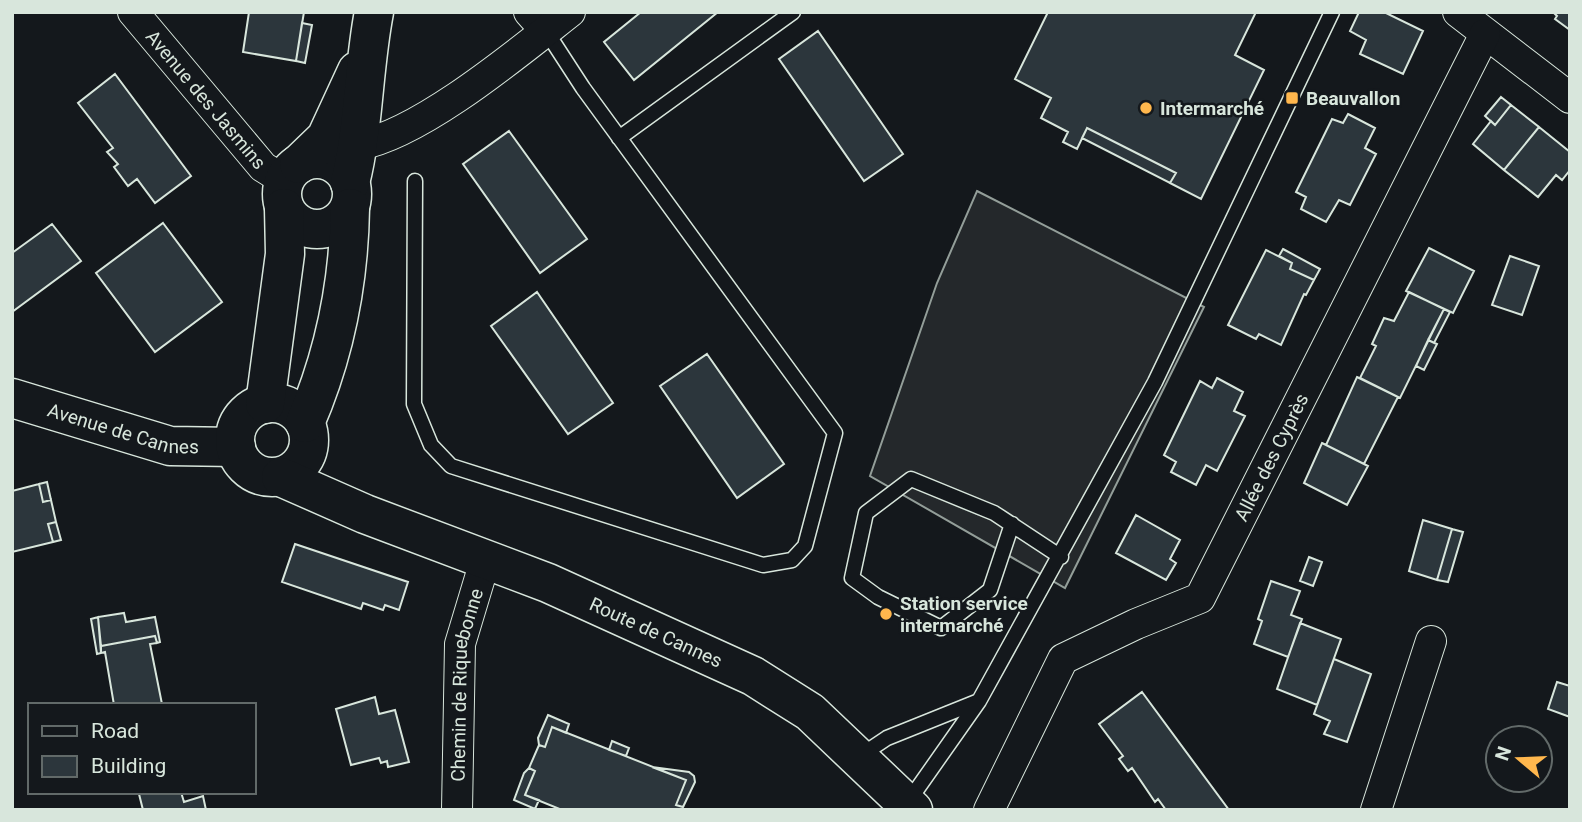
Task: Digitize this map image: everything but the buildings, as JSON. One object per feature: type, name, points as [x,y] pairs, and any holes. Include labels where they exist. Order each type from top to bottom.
[{"type":"main road","points":[[289,184],[300,225],[323,230],[343,219],[359,145],[367,51],[374,12]]},
{"type":"main road","points":[[289,184],[326,138],[367,51]]},
{"type":"main road","points":[[265,404],[285,254],[289,184],[308,160],[329,161],[346,174],[350,196],[349,253],[326,377],[308,433],[300,464],[281,477],[269,478],[247,468],[236,447],[236,435],[245,415],[265,404],[288,407],[308,433],[365,514]]},
{"type":"main road","name":"Avenue de Cannes","points":[[12,398],[170,446],[236,447]]},
{"type":"main road","name":"Route de Cannes","points":[[281,477],[365,514],[548,583],[753,676],[810,712],[910,806]]},
{"type":"street","name":"Avenue des Jasmins","points":[[133,12],[263,167],[289,184]]},
{"type":"street","points":[[359,145],[382,141],[433,112],[538,22],[570,12]]},
{"type":"street","points":[[1458,12],[1570,98]]},
{"type":"street","name":"Allée des Cyprès","points":[[989,810],[1063,659],[1136,624],[1200,598],[1485,34]]},
{"type":"street","name":"Chemin de Riquebonne","points":[[457,810],[460,644],[485,561]]},
{"type":"street","points":[[1376,810],[1431,641]]},
{"type":"lane","points":[[620,138],[793,12]]},
{"type":"lane","points":[[910,806],[979,701],[1061,557],[1189,316],[1332,12]]},
{"type":"lane","points":[[415,181],[414,404],[431,446],[451,466],[763,565],[792,560],[805,546],[835,433],[538,22]]},
{"type":"lane","points":[[1012,524],[990,590],[941,628],[878,597],[852,578],[866,513],[911,479],[994,513],[1012,524],[1061,557]]},
{"type":"lane","points":[[859,757],[887,738],[979,701]]},
{"type":"shaded area","points":[[977,191],[1204,307],[1065,588],[870,476],[937,283]]},
{"type":"place","name":"Beauvallon","points":[[1292,98]]},
{"type":"place","name":"Intermarché","points":[[1146,108]]},
{"type":"place","name":"Station service intermarché","points":[[886,614]]}]
